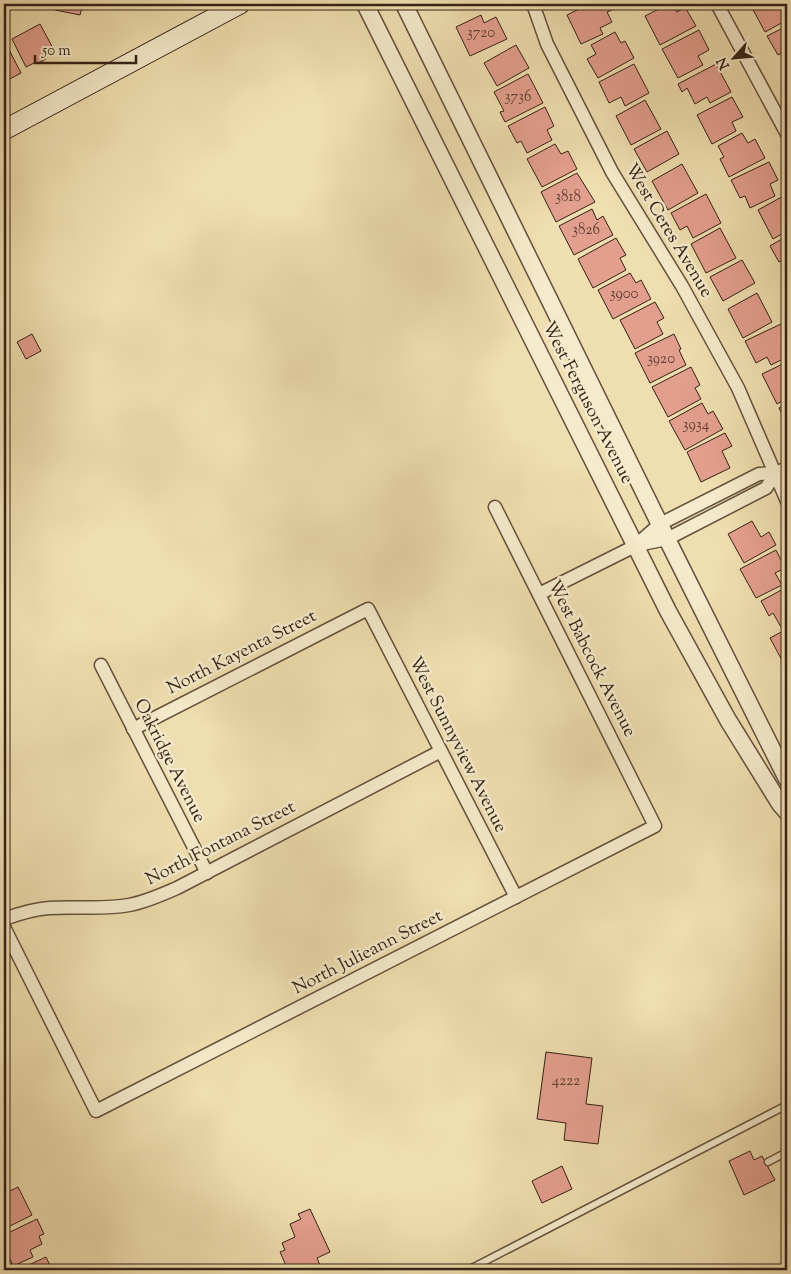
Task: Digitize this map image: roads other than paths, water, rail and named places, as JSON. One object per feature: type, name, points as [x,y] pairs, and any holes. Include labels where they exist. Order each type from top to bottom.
[{"type":"main road","points":[[4,130],[240,4]]},
{"type":"street","name":"West Ferguson Avenue","points":[[365,4],[668,610],[728,720],[780,804],[787,812]]},
{"type":"street","name":"West Ferguson Avenue","points":[[404,4],[667,540],[787,779]]},
{"type":"street","name":"West Ceres Avenue","points":[[533,4],[547,44],[612,172],[682,286],[782,471],[787,501]]},
{"type":"street","points":[[717,4],[787,134]]},
{"type":"street","points":[[636,546],[660,524],[759,474],[782,471]]},
{"type":"street","points":[[539,594],[636,546],[667,540],[766,488],[782,471]]},
{"type":"street","name":"West Babcock Avenue","points":[[495,507],[655,826]]},
{"type":"street","name":"North Kayenta Street","points":[[133,729],[368,609]]},
{"type":"street","name":"West Sunnyview Avenue","points":[[368,609],[516,897]]},
{"type":"street","name":"Oakridge Avenue","points":[[100,665],[207,873]]},
{"type":"street","name":"North Fontana Street","points":[[4,919],[25,912],[47,908],[109,907],[130,905],[153,899],[207,873],[441,751]]},
{"type":"street","name":"North Julieann Street","points":[[4,927],[96,1111],[655,826]]},
{"type":"lane","points":[[468,1270],[787,1105]]},
{"type":"lane","points":[[787,1137],[787,1143]]},
{"type":"lane","points":[[768,1162],[787,1152]]}]
